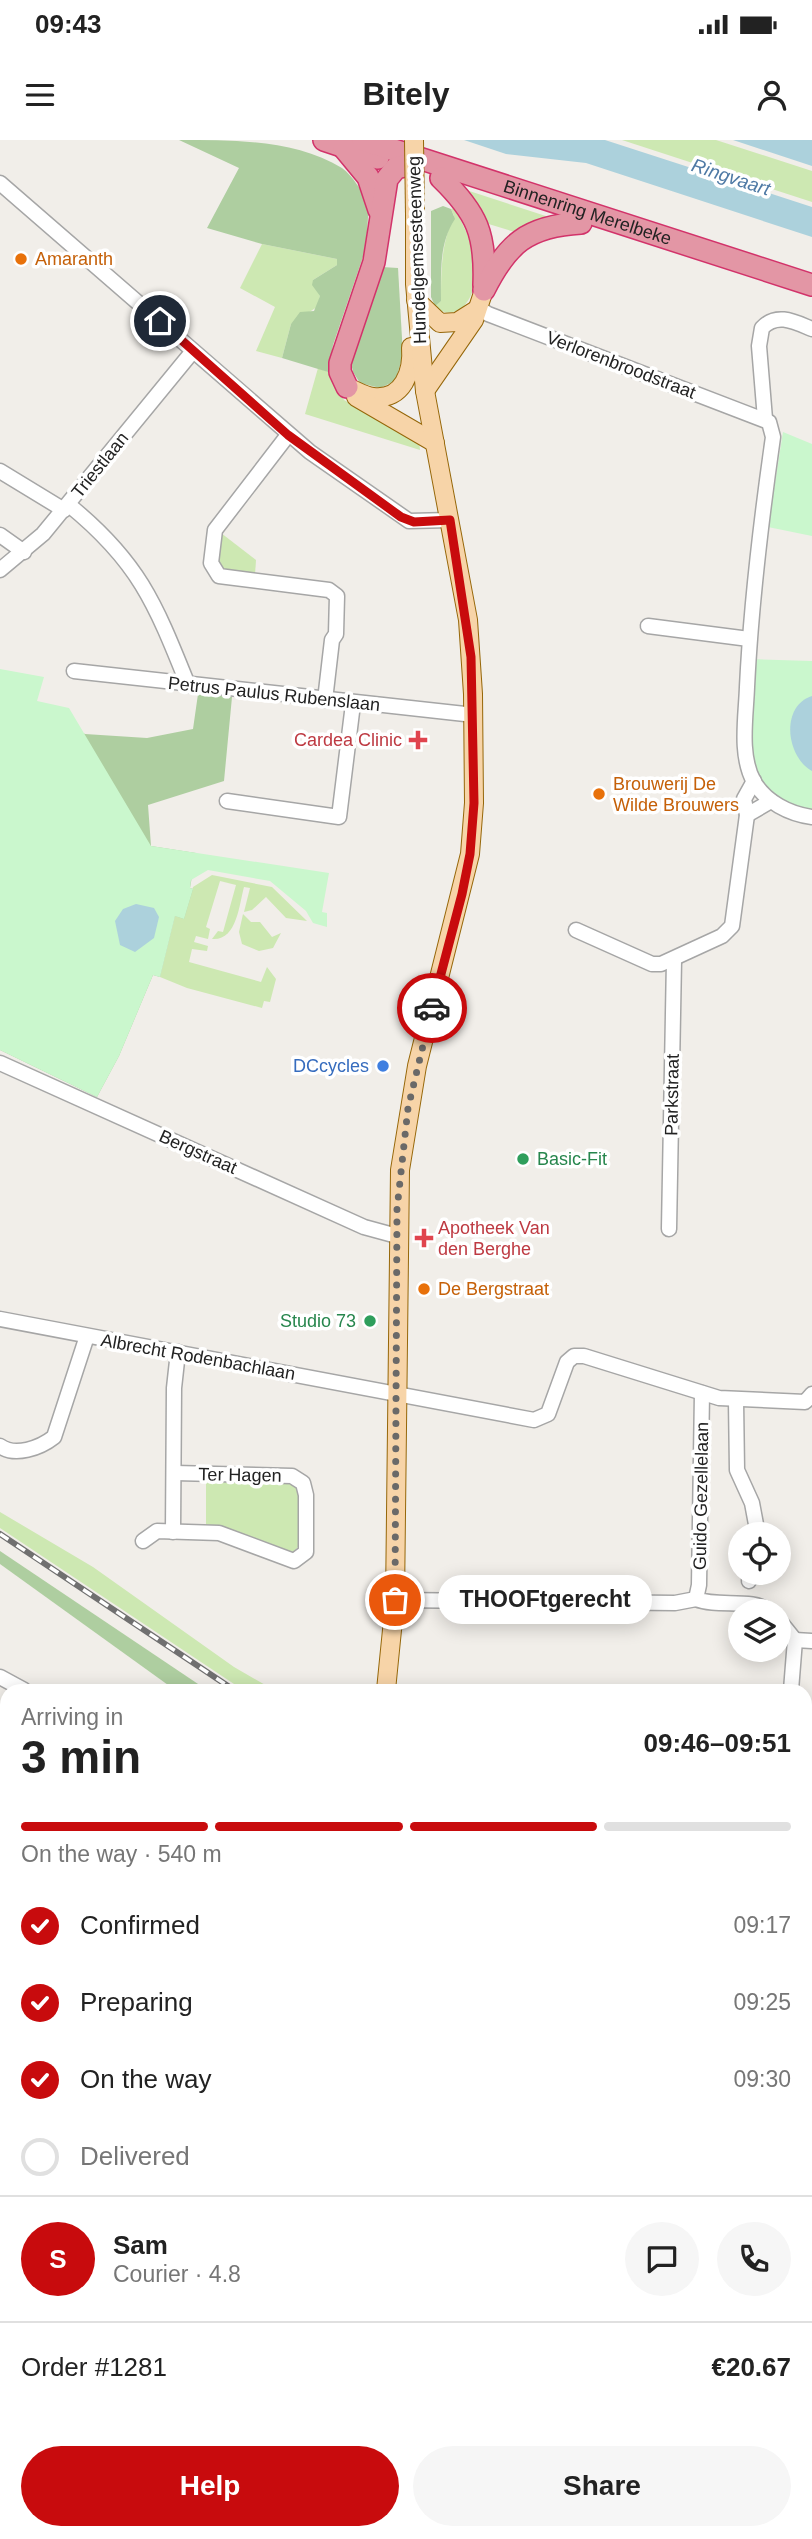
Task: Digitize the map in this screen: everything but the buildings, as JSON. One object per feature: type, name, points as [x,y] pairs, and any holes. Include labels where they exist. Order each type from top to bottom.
[{"type":"highway","name":"Binnenring Merelbeke","points":[[363,140],[812,285]]},
{"type":"highway","points":[[333,143],[681,253],[729,258]]},
{"type":"highway","points":[[333,143],[368,177],[380,214]]},
{"type":"highway","points":[[347,387],[340,372],[340,363],[374,262],[387,180],[396,168],[404,166]]},
{"type":"highway","points":[[441,178],[464,201],[477,222],[485,255],[481,299]]},
{"type":"highway","points":[[481,299],[496,267],[523,236],[554,225],[581,223]]},
{"type":"main road","name":"Hundelgemsesteenweg","points":[[387,1684],[395,1600],[395,1395],[400,1170],[413,1082],[470,854],[474,803],[474,715],[468,620],[425,391],[418,329],[414,140]]},
{"type":"main road","points":[[416,300],[434,319],[449,324],[481,299]]},
{"type":"main road","points":[[425,391],[481,299]]},
{"type":"main road","points":[[347,387],[374,397],[392,394],[400,387],[411,367],[411,341],[418,329]]},
{"type":"main road","points":[[347,387],[361,402],[435,443]]},
{"type":"street","points":[[0,183],[288,435],[408,521],[450,520]]},
{"type":"street","name":"Verlorenbroodstraat","points":[[481,299],[488,314],[765,419]]},
{"type":"street","points":[[812,329],[784,319],[775,319],[767,323],[759,336],[765,419],[772,428],[773,437],[758,531],[749,639],[746,754],[754,781],[771,801],[787,810],[812,817]]},
{"type":"street","name":"Triestlaan","points":[[0,570],[24,551],[66,508],[192,351]]},
{"type":"street","points":[[288,435],[215,530],[211,562],[219,576],[329,590],[337,596],[336,634],[332,640],[325,700]]},
{"type":"street","points":[[0,471],[66,508],[115,546],[132,566],[152,601],[188,685]]},
{"type":"street","points":[[0,535],[24,551]]},
{"type":"street","points":[[648,626],[749,639]]},
{"type":"street","name":"Petrus Paulus Rubenslaan","points":[[74,671],[353,704],[474,715]]},
{"type":"street","points":[[227,801],[339,817],[353,704]]},
{"type":"street","points":[[576,930],[652,964],[674,960],[722,936],[732,926],[747,815],[744,799],[754,781]]},
{"type":"street","points":[[747,815],[771,801]]},
{"type":"street","name":"Parkstraat","points":[[669,1229],[674,960]]},
{"type":"street","name":"Bergstraat","points":[[0,1063],[365,1227],[397,1236]]},
{"type":"street","name":"Albrecht Rodenbachlaan","points":[[0,1319],[395,1395]]},
{"type":"street","points":[[0,1446],[8,1451],[18,1452],[54,1437],[87,1336]]},
{"type":"street","name":"Ter Hagen","points":[[173,1532],[174,1388],[178,1352]]},
{"type":"street","points":[[395,1395],[534,1420],[548,1413],[567,1362],[573,1356],[584,1356],[736,1401],[805,1402],[812,1394]]},
{"type":"street","name":"Guido Gezellelaan","points":[[696,1599],[699,1585],[702,1393]]},
{"type":"street","points":[[736,1401],[737,1470],[756,1522]]},
{"type":"street","name":"Ter Hagen","points":[[143,1541],[157,1531],[219,1533],[294,1561],[306,1552],[306,1495],[303,1483],[292,1476],[175,1474]]},
{"type":"street","points":[[395,1600],[675,1603],[696,1599],[728,1605]]},
{"type":"street","points":[[791,1635],[795,1640],[792,1684]]},
{"type":"street","points":[[795,1640],[812,1641]]},
{"type":"green space","points":[[179,140],[243,141],[305,152],[342,168],[369,202],[366,248],[333,345],[328,372],[282,358],[291,324],[300,312],[314,311],[320,296],[312,285],[313,280],[337,265],[337,259],[262,244],[207,228],[239,168]]},
{"type":"green space","points":[[622,140],[716,140],[812,171],[812,202]]},
{"type":"green space","points":[[460,188],[555,219],[521,234],[482,222]]},
{"type":"green space","points":[[443,206],[451,209],[455,219],[444,248],[441,301],[435,306],[431,297],[431,211]]},
{"type":"green space","points":[[454,208],[471,243],[476,270],[471,295],[464,306],[447,312],[432,304],[441,301],[443,257],[446,237],[454,216],[451,209]]},
{"type":"green space","points":[[262,244],[337,259],[337,265],[313,280],[320,296],[317,307],[291,324],[282,358],[256,351],[275,307],[240,288]]},
{"type":"green space","points":[[382,267],[398,268],[403,356],[395,381],[380,388],[360,383],[353,372],[350,358]]},
{"type":"green space","points":[[318,368],[328,372],[344,400],[419,441],[420,450],[305,414]]},
{"type":"green space","points":[[783,432],[812,444],[812,536],[768,527]]},
{"type":"green space","points":[[221,533],[256,560],[255,575],[222,570],[218,562]]},
{"type":"green space","points":[[750,659],[812,661],[812,814],[772,799],[750,765]]},
{"type":"green space","points":[[0,669],[44,677],[37,701],[69,708],[151,846],[329,873],[322,912],[327,913],[327,927],[313,923],[306,911],[270,881],[208,870],[191,880],[190,888],[193,889],[184,919],[175,916],[160,977],[153,975],[119,1056],[97,1097],[0,1050]]},
{"type":"green space","points":[[198,694],[232,697],[224,781],[148,805],[151,846],[196,853],[190,888],[193,889],[184,919],[175,916],[160,977],[153,975],[119,1056],[97,1097],[0,1050],[48,713],[85,734],[147,738],[193,729]]},
{"type":"green space","points":[[212,875],[272,887],[307,921],[286,918],[266,897],[252,910],[244,912],[250,888],[244,887],[232,928],[220,938],[212,939],[218,931],[223,932],[236,885],[220,881],[206,927],[210,929],[208,939],[196,936],[194,942],[208,946],[207,951],[192,949],[189,962],[261,982],[267,967],[276,979],[270,1002],[264,1001],[262,1008],[187,988],[160,977],[175,916],[184,918],[193,887]]},
{"type":"green space","points":[[243,914],[251,922],[260,922],[272,937],[281,933],[273,948],[259,951],[242,944],[239,932]]},
{"type":"green space","points":[[206,1481],[292,1482],[302,1491],[302,1543],[292,1553],[227,1529],[206,1526]]},
{"type":"green space","points":[[0,1512],[93,1567],[234,1667],[264,1684],[234,1684],[0,1528]]},
{"type":"green space","points":[[0,1551],[198,1684],[167,1684],[0,1564]]},
{"type":"water","points":[[464,140],[605,140],[812,207],[812,237],[586,163],[506,154]]},
{"type":"water","points":[[733,140],[812,140],[812,166]]},
{"type":"water","points":[[812,696],[812,771],[797,755],[790,732],[795,710]]},
{"type":"water","points":[[136,904],[154,908],[159,917],[154,938],[135,952],[120,945],[115,921],[123,909]]},
{"type":"railway","points":[[0,1534],[225,1684]]},
{"type":"way so far","points":[[395,1600],[397,1209],[408,1108],[432,1008]]},
{"type":"place","name":"Amaranth","points":[[21,259]]},
{"type":"place","name":"Cardea Clinic","points":[[418,740]]},
{"type":"place","name":"Brouwerij De Wilde Brouwers","points":[[599,794]]},
{"type":"place","name":"DCcycles","points":[[383,1066]]},
{"type":"place","name":"Basic-Fit","points":[[523,1159]]},
{"type":"place","name":"Apotheek Van den Berghe","points":[[424,1238]]},
{"type":"place","name":"De Bergstraat","points":[[424,1289]]},
{"type":"place","name":"Studio 73","points":[[370,1321]]},
{"type":"place","name":"THOOFtgerecht","points":[[395,1600]]},
{"type":"route","points":[[160,321],[288,435],[401,517],[414,522],[450,520],[468,620],[473,694],[474,803],[470,854],[462,894],[432,1008]]},
{"type":"water label","name":"Ringvaart","points":[[731,177]]}]
